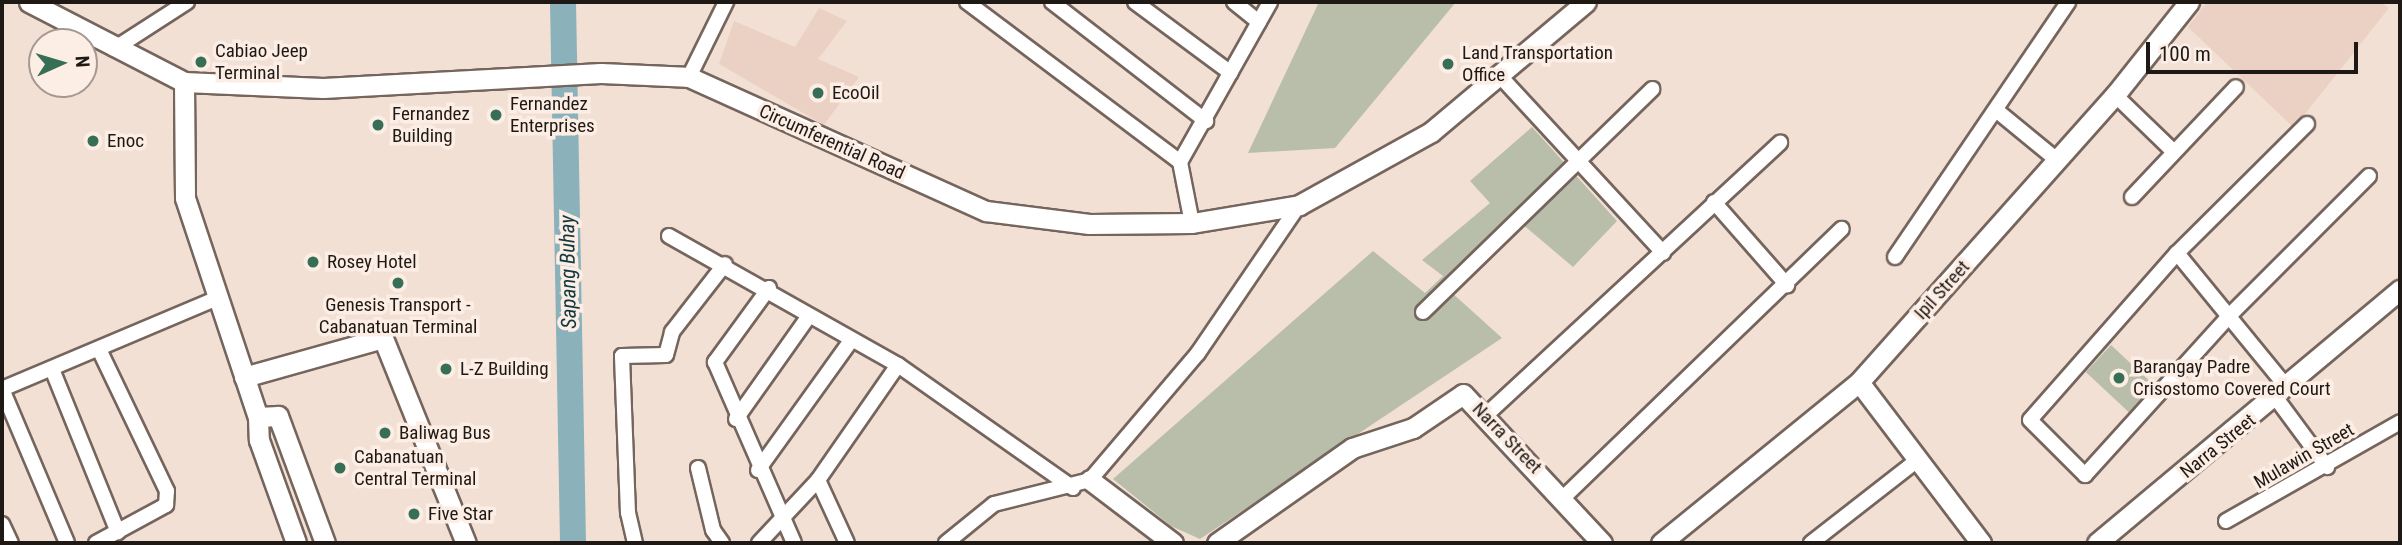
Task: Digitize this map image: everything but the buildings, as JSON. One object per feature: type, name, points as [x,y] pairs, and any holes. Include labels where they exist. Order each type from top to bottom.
[{"type":"street","name":"Circumferential Road","points":[[29,2],[114,49],[184,82],[323,88],[601,73],[689,77],[986,211],[1089,224],[1192,223],[1299,205],[1432,132],[1586,2]]},
{"type":"street","points":[[114,49],[187,2]]},
{"type":"street","points":[[689,77],[726,2]]},
{"type":"street","points":[[967,2],[1180,162],[1192,223]]},
{"type":"street","points":[[1052,2],[1206,121]]},
{"type":"street","points":[[1135,2],[1231,73]]},
{"type":"street","points":[[1234,2],[1259,22]]},
{"type":"street","points":[[1180,162],[1206,121],[1270,2]]},
{"type":"street","points":[[1895,257],[2068,2]]},
{"type":"street","name":"Ipil Street","points":[[1661,543],[1858,382],[2058,161],[2189,2]]},
{"type":"street","points":[[1499,75],[1663,253]]},
{"type":"street","points":[[184,82],[185,198],[258,417],[258,440],[296,543]]},
{"type":"street","points":[[2132,197],[2172,150],[2236,87]]},
{"type":"street","points":[[1423,312],[1651,89]]},
{"type":"street","points":[[2115,95],[2172,150]]},
{"type":"street","points":[[1996,110],[2058,161]]},
{"type":"street","points":[[2307,124],[2177,253],[2030,420],[2085,475],[2231,313],[2369,176]]},
{"type":"street","points":[[1486,415],[1780,143]]},
{"type":"street","points":[[1714,202],[1787,285]]},
{"type":"street","points":[[946,543],[994,504],[1036,490],[1082,484],[1198,353],[1299,205]]},
{"type":"street","points":[[1564,496],[1787,285],[1842,229]]},
{"type":"street","points":[[669,236],[769,288],[849,342],[898,365],[1173,543]]},
{"type":"street","points":[[2177,253],[2231,313],[2327,467]]},
{"type":"street","points":[[635,543],[628,513],[622,356],[666,355],[672,332],[725,264]]},
{"type":"street","points":[[769,288],[715,362],[758,470],[794,543]]},
{"type":"street","name":"Narra Street","points":[[2097,543],[2400,290]]},
{"type":"street","points":[[67,543],[2,389],[217,298]]},
{"type":"street","points":[[736,419],[809,316]]},
{"type":"street","points":[[244,377],[383,338],[466,543]]},
{"type":"street","points":[[758,470],[849,342]]},
{"type":"street","points":[[96,543],[166,505],[167,492],[99,349]]},
{"type":"street","points":[[759,543],[818,480],[898,365]]},
{"type":"street","points":[[52,369],[118,532]]},
{"type":"street","points":[[1858,382],[1919,459],[1976,542]]},
{"type":"street","name":"Narra Street","points":[[1217,543],[1352,447],[1413,428],[1463,394],[1564,496],[1602,543]]},
{"type":"street","points":[[258,417],[278,416],[325,543]]},
{"type":"street","name":"Mulawin Street","points":[[2226,521],[2327,467],[2400,422]]},
{"type":"street","points":[[1811,543],[1919,459]]},
{"type":"street","points":[[698,468],[713,530],[722,543]]},
{"type":"street","points":[[818,480],[847,543]]},
{"type":"street","points":[[2,524],[11,543]]},
{"type":"shaded area","points":[[2207,2],[2381,2],[2389,8],[2294,128],[2188,27]]},
{"type":"shaded area","points":[[819,8],[847,21],[818,59],[859,77],[824,125],[719,64],[734,21],[795,47]]},
{"type":"green space","points":[[1319,2],[1456,2],[1335,148],[1248,153]]},
{"type":"green space","points":[[1532,127],[1617,221],[1573,267],[1521,223],[1451,292],[1502,338],[1200,539],[1171,526],[1113,479],[1373,251],[1425,293],[1443,276],[1422,260],[1490,203],[1470,181]]},
{"type":"green space","name":"Barangay Padre Crisostomo Covered Court","points":[[2111,345],[2154,385],[2129,412],[2086,372]]},
{"type":"waterway","name":"Sapang Buhay","points":[[563,2],[573,543]]},
{"type":"place","name":"Cabiao Jeep Terminal","points":[[201,62]]},
{"type":"place","name":"Land Transportation Office","points":[[1448,64]]},
{"type":"place","name":"EcoOil","points":[[818,93]]},
{"type":"place","name":"Fernandez Enterprises","points":[[496,115]]},
{"type":"place","name":"Fernandez Building","points":[[378,125]]},
{"type":"place","name":"Enoc","points":[[93,141]]},
{"type":"place","name":"Rosey Hotel","points":[[313,262]]},
{"type":"place","name":"Genesis Transport - Cabanatuan Terminal","points":[[398,283]]},
{"type":"place","name":"L-Z Building","points":[[446,369]]},
{"type":"place","name":"Barangay Padre Crisostomo Covered Court","points":[[2119,378]]},
{"type":"place","name":"Baliwag Bus","points":[[385,433]]},
{"type":"place","name":"Cabanatuan Central Terminal","points":[[340,468]]},
{"type":"place","name":"Five Star","points":[[414,514]]}]
